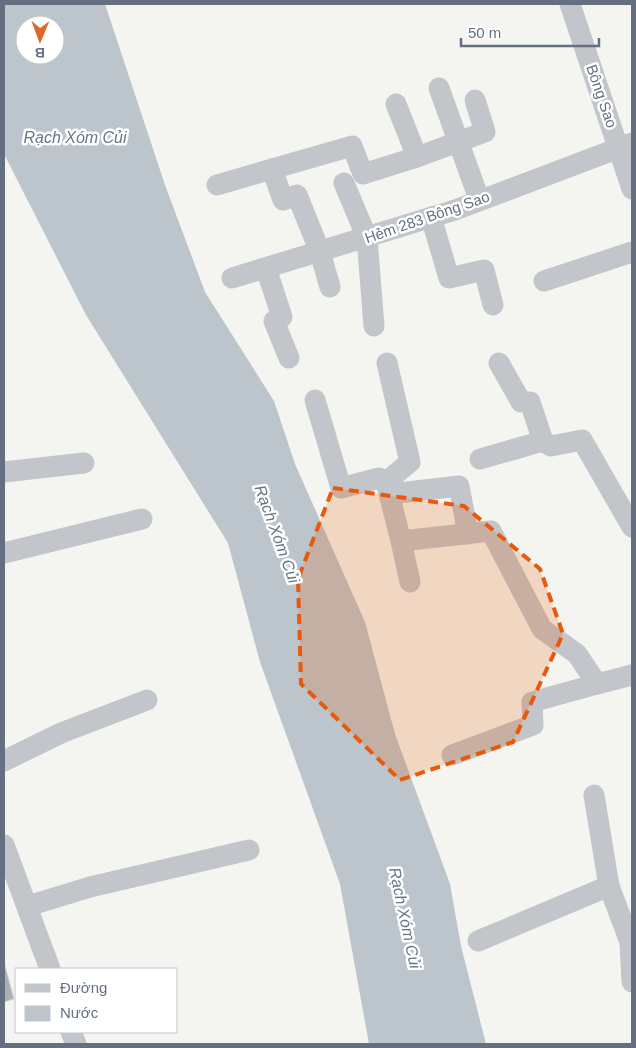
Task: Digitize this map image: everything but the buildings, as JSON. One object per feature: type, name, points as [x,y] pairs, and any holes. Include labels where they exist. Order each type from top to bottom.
[{"type":"street","name":"Bông Sao","points":[[570,4],[626,145],[632,190]]},
{"type":"street","points":[[439,88],[480,199]]},
{"type":"street","points":[[217,185],[352,146],[363,174],[417,157],[486,132],[476,100]]},
{"type":"street","points":[[396,104],[417,157]]},
{"type":"street","name":"Hẻm 283 Bông Sao","points":[[232,278],[431,217],[626,145]]},
{"type":"street","points":[[272,169],[283,200],[297,195],[320,252],[330,287]]},
{"type":"street","points":[[344,183],[367,238],[374,326]]},
{"type":"street","points":[[431,217],[449,278],[484,270],[493,305]]},
{"type":"street","points":[[544,281],[632,252]]},
{"type":"street","points":[[266,268],[282,316],[274,321],[289,358]]},
{"type":"street","points":[[387,362],[410,462],[388,488]]},
{"type":"street","points":[[499,363],[521,402],[530,402],[543,441],[551,446],[582,440],[632,527]]},
{"type":"street","points":[[315,400],[341,488],[378,478],[388,488],[410,582]]},
{"type":"street","points":[[480,459],[543,441]]},
{"type":"street","points":[[4,472],[84,463]]},
{"type":"street","points":[[388,488],[459,486],[468,534]]},
{"type":"street","points":[[4,553],[142,519]]},
{"type":"street","points":[[401,541],[492,531],[542,629],[577,654],[597,684]]},
{"type":"street","points":[[452,755],[533,725],[532,702],[632,675]]},
{"type":"street","points":[[4,761],[60,733],[147,700]]},
{"type":"street","points":[[594,795],[609,886],[631,942],[632,982]]},
{"type":"street","points":[[4,846],[50,968]]},
{"type":"street","points":[[28,906],[90,887],[248,850]]},
{"type":"street","points":[[478,941],[609,886]]},
{"type":"highlighted area","points":[[333,488],[464,506],[540,569],[563,634],[513,742],[400,780],[301,684],[298,579]]},
{"type":"water","name":"Rạch Xóm Củi","points":[[4,4],[105,4],[165,185],[205,292],[274,401],[295,464],[365,622],[395,734],[450,884],[461,946],[486,1044],[369,1044],[340,884],[260,662],[228,543],[86,315],[4,154]]}]
